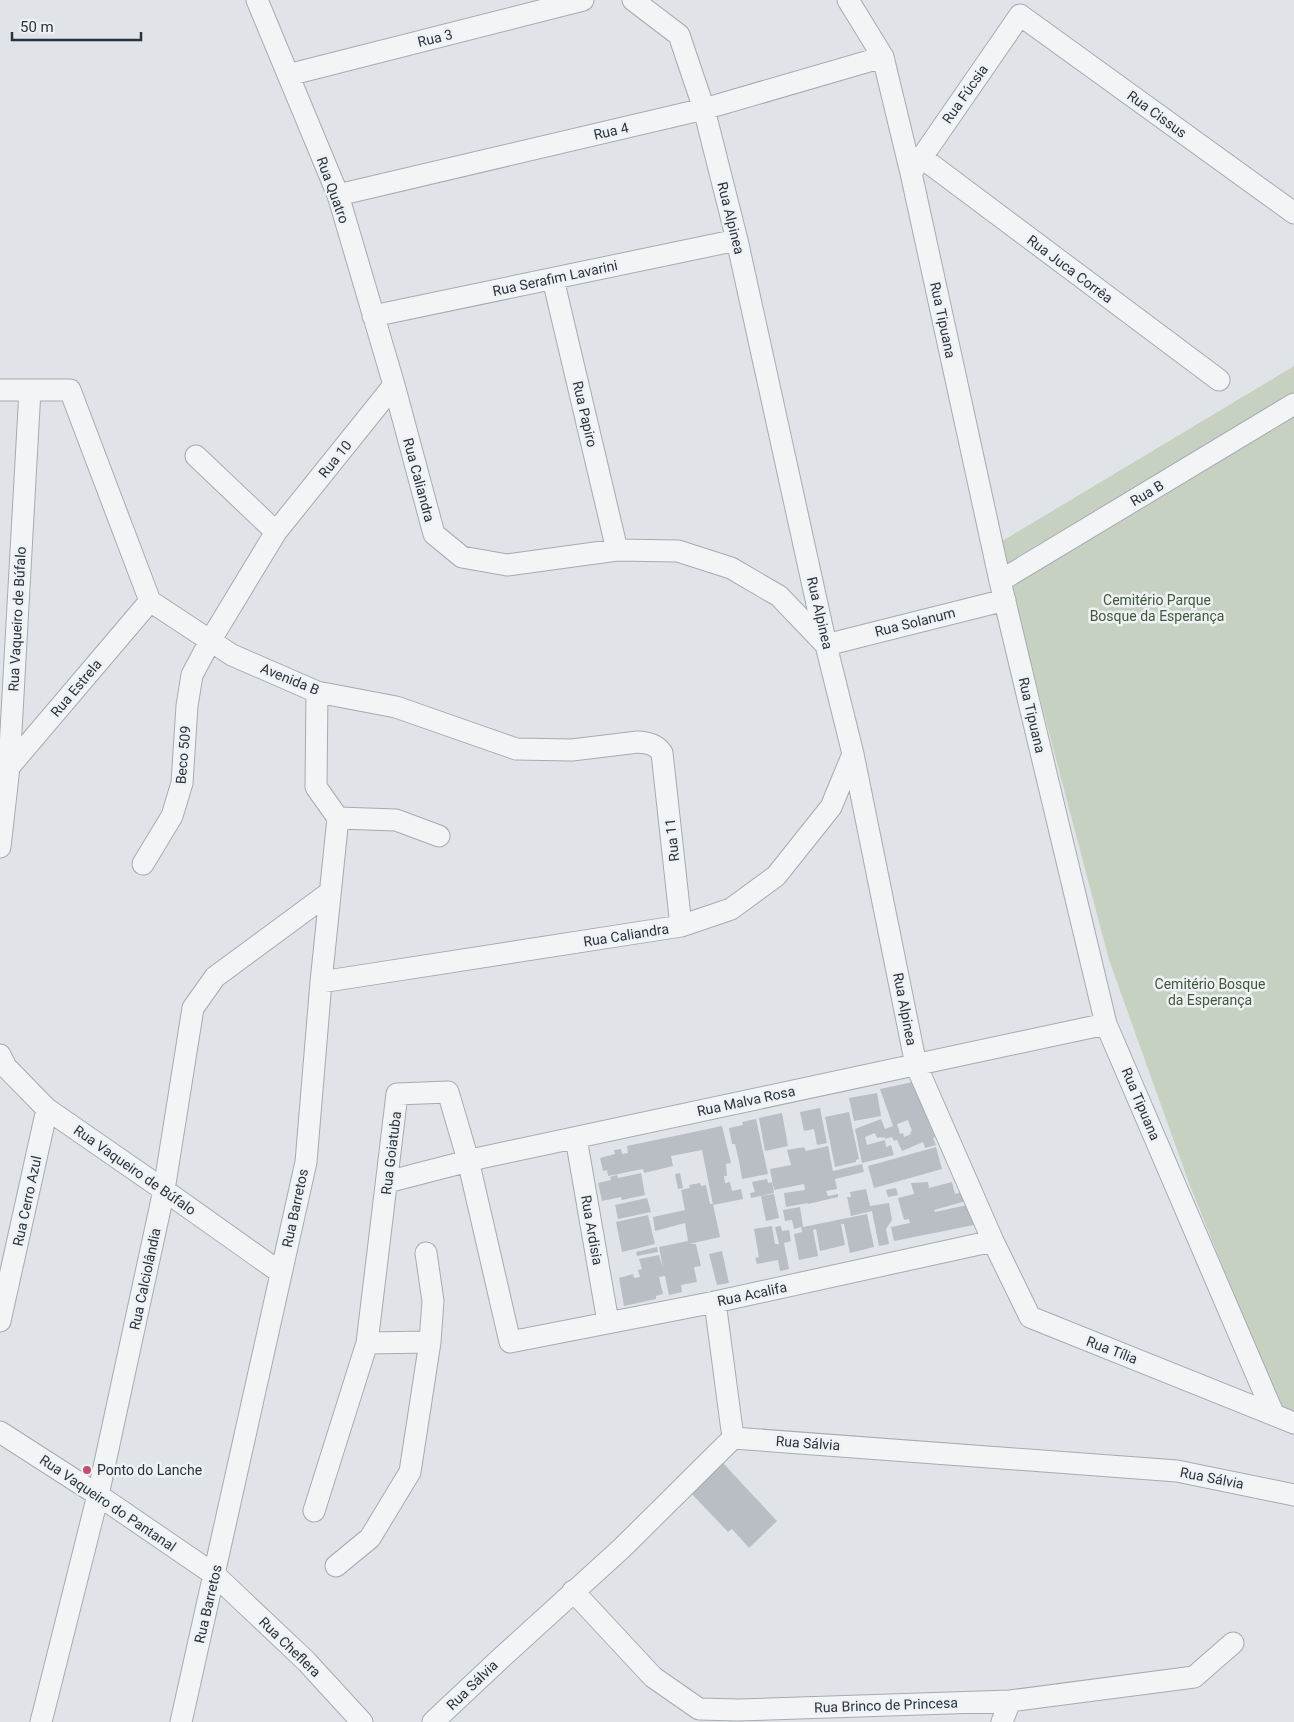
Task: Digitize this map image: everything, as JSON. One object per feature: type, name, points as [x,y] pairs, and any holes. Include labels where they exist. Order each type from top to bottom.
[{"type":"street","name":"Rua Quatro","points":[[257,0],[338,195],[394,385]]},
{"type":"street","name":"Rua 3","points":[[288,75],[583,0]]},
{"type":"street","name":"Rua Alpinea","points":[[633,0],[679,35],[704,109],[737,240],[826,644],[854,754],[916,1065],[994,1241]]},
{"type":"street","name":"Rua Tipuana","points":[[848,0],[882,57],[916,165],[1002,590],[1106,1024],[1273,1413]]},
{"type":"street","name":"Rua Fúcsia","points":[[916,165],[1020,15]]},
{"type":"street","name":"Rua Cissus","points":[[1020,15],[1294,213]]},
{"type":"street","name":"Rua 4","points":[[338,195],[704,109],[882,57]]},
{"type":"street","name":"Rua Juca Corrêa","points":[[916,165],[1218,380]]},
{"type":"street","name":"Rua Serafim Lavarini","points":[[373,316],[737,240]]},
{"type":"street","name":"Rua Papiro","points":[[553,279],[617,550]]},
{"type":"street","name":"Rua Caliandra","points":[[394,385],[434,534],[462,557],[507,565],[617,550],[678,551],[731,568],[779,596],[826,644]]},
{"type":"street","name":"Rua 10","points":[[210,641],[276,532],[394,385]]},
{"type":"street","points":[[0,390],[70,390],[150,601]]},
{"type":"street","name":"Rua Vaqueiro de Búfalo","points":[[0,847],[30,390]]},
{"type":"street","name":"Rua B","points":[[1002,590],[1294,404]]},
{"type":"street","points":[[196,456],[276,532]]},
{"type":"street","name":"Rua Solanum","points":[[826,644],[1002,590]]},
{"type":"street","name":"Rua Estrela","points":[[4,767],[150,601]]},
{"type":"street","name":"Avenida B","points":[[150,601],[232,655],[317,692],[396,707],[516,749],[572,750],[638,742],[648,743],[658,748],[662,753]]},
{"type":"street","name":"Beco 509","points":[[143,864],[175,808],[182,783],[192,675],[210,641]]},
{"type":"street","points":[[317,692],[316,787],[338,818],[396,820],[439,836]]},
{"type":"street","name":"Rua 11","points":[[662,753],[681,926]]},
{"type":"street","name":"Rua Caliandra","points":[[321,982],[681,926],[731,908],[776,876],[831,807],[854,754]]},
{"type":"street","name":"Rua Barretos","points":[[181,1722],[306,1162],[329,893],[338,818]]},
{"type":"street","name":"Rua Calciolândia","points":[[41,1722],[98,1495],[164,1190],[193,1008],[215,977],[329,893]]},
{"type":"street","name":"Rua Malva Rosa","points":[[387,1182],[468,1160],[1106,1024]]},
{"type":"street","name":"Rua Vaqueiro de Búfalo","points":[[0,1055],[6,1067],[47,1110],[281,1273]]},
{"type":"street","name":"Rua Goiatuba","points":[[314,1511],[367,1343],[397,1094],[448,1092],[468,1160],[510,1342]]},
{"type":"street","name":"Rua Cerro Azul","points":[[0,1321],[47,1110]]},
{"type":"street","name":"Rua Ardisia","points":[[576,1138],[608,1322]]},
{"type":"street","name":"Rua Tília","points":[[994,1241],[1030,1317],[1294,1423]]},
{"type":"street","name":"Rua Acalifa","points":[[510,1342],[715,1302],[994,1241]]},
{"type":"street","points":[[336,1566],[370,1538],[410,1472],[430,1342],[433,1301],[426,1253]]},
{"type":"street","points":[[715,1302],[733,1438]]},
{"type":"street","points":[[367,1343],[430,1342]]},
{"type":"street","name":"Rua Vaqueiro do Pantanal","points":[[0,1432],[98,1495],[215,1575]]},
{"type":"street","name":"Rua Sálvia","points":[[433,1722],[573,1591],[622,1548],[733,1438],[1177,1471],[1294,1495]]},
{"type":"street","name":"Rua Cheflera","points":[[215,1575],[306,1661],[362,1722]]},
{"type":"street","name":"Rua Brinco de Princesa","points":[[573,1591],[653,1677],[699,1709],[738,1710],[1010,1701],[1194,1677],[1233,1643]]},
{"type":"street","points":[[1002,1722],[1010,1701]]},
{"type":"green space","name":"Cemitério Parque Bosque da Esperança","points":[[1294,366],[1294,1413],[1278,1404],[1189,1183],[1109,960],[999,543]]},
{"type":"building","points":[[917,1081],[936,1145],[925,1148],[923,1142],[902,1151],[897,1140],[894,1141],[892,1137],[885,1139],[885,1137],[877,1138],[875,1133],[865,1137],[867,1145],[885,1140],[886,1147],[891,1145],[894,1155],[862,1163],[855,1129],[881,1119],[885,1129],[893,1126],[880,1089]],"holes":[[[908,1120],[912,1131],[910,1132],[911,1134],[904,1137],[903,1133],[900,1134],[897,1124]]]},
{"type":"building","points":[[877,1093],[881,1116],[854,1121],[849,1098]]},
{"type":"building","points":[[820,1108],[827,1143],[817,1145],[814,1129],[804,1131],[800,1112]]},
{"type":"building","points":[[849,1112],[859,1159],[856,1162],[835,1167],[825,1117]]},
{"type":"building","points":[[782,1113],[788,1146],[765,1151],[759,1118]]},
{"type":"building","points":[[756,1119],[768,1174],[742,1179],[735,1144],[732,1144],[729,1128],[743,1125],[742,1122]]},
{"type":"building","points":[[722,1126],[731,1163],[726,1164],[727,1176],[724,1176],[725,1183],[730,1182],[732,1191],[741,1189],[743,1199],[713,1205],[702,1150],[671,1156],[673,1166],[644,1173],[643,1169],[608,1176],[607,1170],[603,1171],[600,1158],[615,1154],[614,1150],[621,1149],[622,1154],[628,1153],[627,1146]]},
{"type":"building","points":[[828,1146],[833,1171],[862,1164],[864,1172],[835,1179],[837,1189],[826,1191],[828,1196],[838,1194],[838,1197],[786,1207],[784,1193],[805,1190],[804,1184],[774,1190],[770,1169],[791,1165],[787,1150],[804,1147],[806,1151]]},
{"type":"building","points":[[936,1147],[942,1169],[874,1188],[868,1166]]},
{"type":"building","points":[[641,1173],[645,1195],[622,1200],[621,1197],[602,1201],[598,1183],[611,1180],[610,1177],[617,1175],[618,1178]]},
{"type":"building","points":[[680,1173],[683,1188],[678,1189],[675,1174]]},
{"type":"building","points":[[767,1179],[768,1183],[772,1182],[774,1193],[751,1198],[750,1193],[755,1192],[752,1182]]},
{"type":"building","points":[[928,1182],[929,1188],[952,1182],[955,1194],[962,1192],[966,1201],[934,1210],[935,1212],[967,1205],[974,1225],[894,1241],[891,1227],[910,1223],[909,1219],[904,1220],[898,1198],[914,1194],[911,1183]]},
{"type":"building","points":[[700,1183],[701,1186],[706,1185],[710,1204],[713,1204],[720,1237],[689,1244],[696,1244],[701,1266],[694,1267],[697,1282],[681,1285],[682,1292],[669,1295],[665,1276],[659,1277],[663,1294],[656,1296],[656,1299],[624,1306],[619,1278],[633,1274],[634,1278],[640,1277],[638,1270],[642,1269],[639,1259],[659,1255],[663,1268],[659,1247],[688,1241],[685,1223],[655,1231],[653,1217],[685,1210],[681,1190],[690,1188],[689,1185]]},
{"type":"building","points":[[896,1188],[898,1195],[888,1197],[886,1190]]},
{"type":"building","points":[[866,1189],[870,1206],[889,1203],[892,1220],[886,1229],[889,1244],[879,1246],[872,1211],[851,1216],[847,1197],[851,1197],[850,1192]]},
{"type":"building","points":[[774,1194],[779,1218],[766,1221],[761,1196]]},
{"type":"building","points":[[647,1198],[651,1212],[618,1219],[615,1205]]},
{"type":"building","points":[[800,1207],[803,1227],[867,1214],[874,1247],[850,1253],[844,1224],[841,1224],[845,1245],[820,1251],[816,1229],[813,1230],[818,1256],[799,1260],[794,1234],[802,1232],[801,1227],[794,1229],[792,1220],[785,1221],[783,1210]]},
{"type":"building","points":[[648,1215],[655,1244],[622,1252],[616,1222]]},
{"type":"building","points":[[772,1226],[775,1244],[779,1244],[775,1227],[781,1226],[782,1231],[789,1230],[791,1241],[784,1243],[789,1269],[780,1271],[778,1260],[757,1264],[755,1258],[759,1257],[754,1229]]},
{"type":"building","points":[[657,1247],[658,1252],[637,1256],[636,1252]]},
{"type":"building","points":[[722,1251],[729,1283],[717,1285],[709,1254]]},
{"type":"building","points":[[721,1461],[777,1521],[749,1548],[732,1529],[728,1532],[689,1491]]},
{"type":"place","name":"Ponto do Lanche","points":[[87,1470]]},
{"type":"park label","name":"Cemitério Bosque da Esperança","points":[[1210,992]]}]
